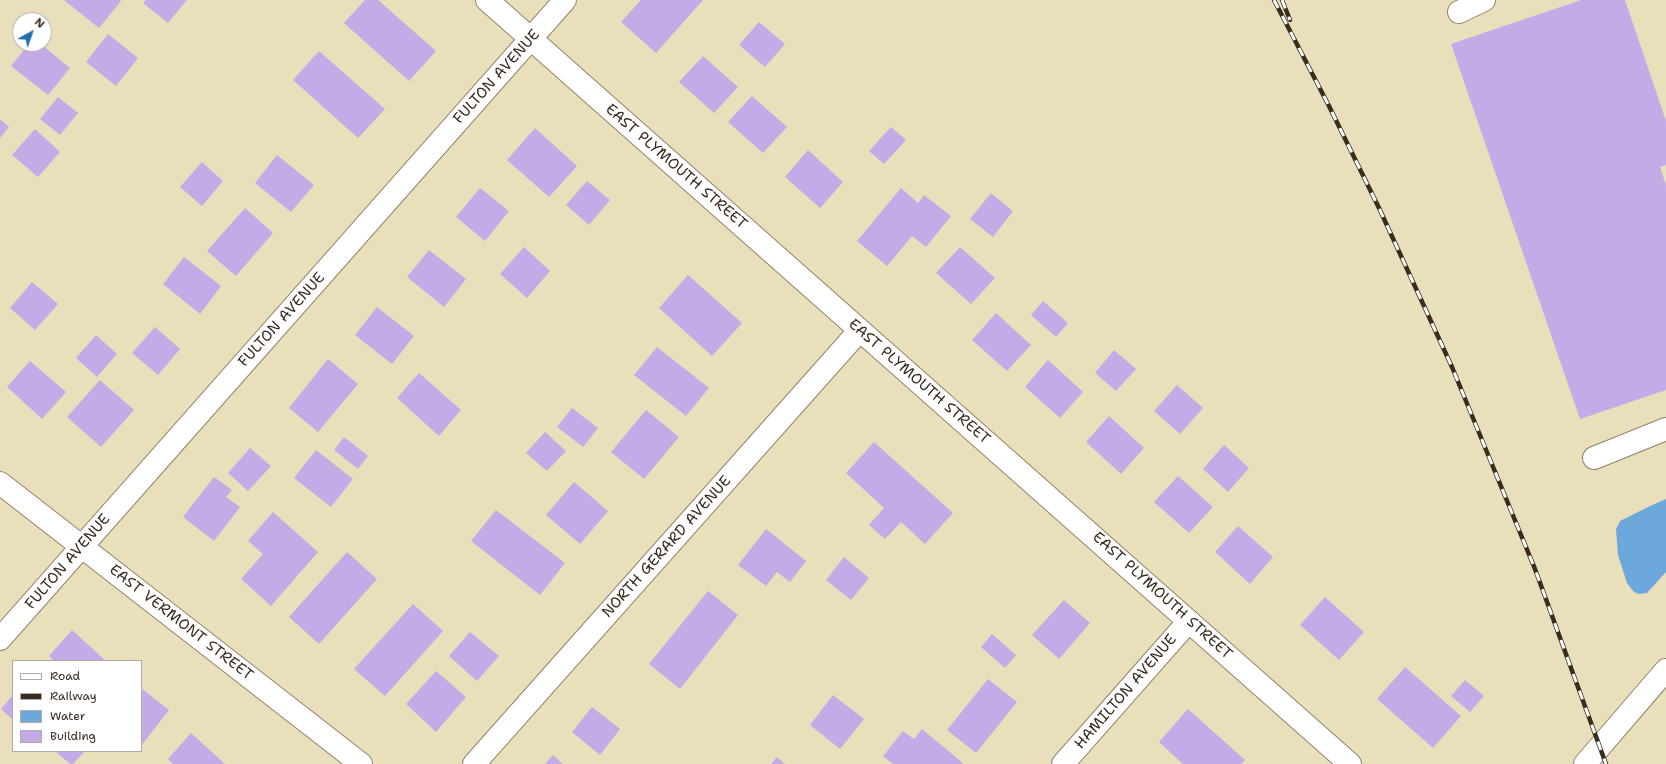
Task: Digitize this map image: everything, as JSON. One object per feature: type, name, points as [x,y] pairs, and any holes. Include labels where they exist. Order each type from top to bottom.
[{"type":"street","name":"EAST PLYMOUTH STREET","points":[[487,0],[1350,764]]},
{"type":"street","name":"FULTON AVENUE","points":[[0,639],[565,0]]},
{"type":"street","points":[[1459,12],[1484,0]]},
{"type":"street","name":"NORTH GERARD AVENUE","points":[[474,764],[860,330]]},
{"type":"street","points":[[1594,458],[1666,429]]},
{"type":"street","name":"EAST VERMONT STREET","points":[[0,483],[361,764]]},
{"type":"street","name":"HAMILTON AVENUE","points":[[1064,764],[1189,621]]},
{"type":"street","points":[[1585,764],[1666,670]]},
{"type":"water","points":[[1666,499],[1666,572],[1647,593],[1638,594],[1633,591],[1627,583],[1618,555],[1616,529],[1620,521]]},
{"type":"building","points":[[64,0],[120,0],[121,1],[99,28]]},
{"type":"building","points":[[146,0],[187,0],[168,23],[143,3]]},
{"type":"building","points":[[365,0],[378,0],[436,51],[409,81],[344,23]]},
{"type":"building","points":[[641,0],[703,0],[656,53],[621,22]]},
{"type":"building","points":[[1581,0],[1625,0],[1666,121],[1666,165],[1660,167],[1666,185],[1666,390],[1580,419],[1451,44]]},
{"type":"building","points":[[759,22],[785,44],[765,67],[739,45]]},
{"type":"building","points":[[108,34],[138,58],[116,86],[86,62]]},
{"type":"building","points":[[319,51],[385,109],[358,138],[293,80]]},
{"type":"building","points":[[22,52],[51,52],[70,68],[48,95],[11,66]]},
{"type":"building","points":[[703,56],[738,87],[714,113],[679,82]]},
{"type":"building","points":[[752,96],[787,127],[763,153],[728,122]]},
{"type":"building","points":[[58,97],[78,113],[60,135],[40,119]]},
{"type":"building","points":[[0,119],[9,127],[0,138]]},
{"type":"building","points":[[891,127],[906,140],[884,164],[869,151]]},
{"type":"building","points":[[535,128],[577,166],[549,197],[507,160]]},
{"type":"building","points":[[35,129],[60,152],[38,177],[12,155]]},
{"type":"building","points":[[808,150],[843,182],[820,208],[785,177]]},
{"type":"building","points":[[277,155],[314,185],[291,212],[255,183]]},
{"type":"building","points":[[202,162],[223,181],[202,206],[180,187]]},
{"type":"building","points":[[587,181],[610,200],[589,225],[566,205]]},
{"type":"building","points":[[480,188],[509,211],[485,241],[456,217]]},
{"type":"building","points":[[901,188],[918,203],[924,195],[951,216],[926,247],[912,236],[887,266],[857,241]]},
{"type":"building","points":[[991,193],[1013,211],[993,237],[970,219]]},
{"type":"building","points":[[245,208],[273,233],[236,276],[207,251]]},
{"type":"building","points":[[524,247],[550,271],[527,298],[500,274]]},
{"type":"building","points":[[960,247],[995,278],[971,304],[936,273]]},
{"type":"building","points":[[429,250],[466,279],[444,307],[407,277]]},
{"type":"building","points":[[184,257],[221,286],[200,314],[163,284]]},
{"type":"building","points":[[688,275],[742,323],[712,356],[659,308]]},
{"type":"building","points":[[32,282],[58,304],[35,330],[10,308]]},
{"type":"building","points":[[1043,301],[1068,323],[1056,337],[1031,315]]},
{"type":"building","points":[[377,307],[414,336],[392,364],[355,335]]},
{"type":"building","points":[[996,313],[1031,345],[1007,371],[972,340]]},
{"type":"building","points":[[155,327],[180,349],[158,375],[132,353]]},
{"type":"building","points":[[96,335],[117,354],[97,377],[76,358]]},
{"type":"building","points":[[657,347],[709,388],[686,416],[634,375]]},
{"type":"building","points":[[1114,350],[1136,369],[1116,391],[1095,373]]},
{"type":"building","points":[[328,359],[358,384],[318,432],[289,408]]},
{"type":"building","points":[[1048,360],[1083,392],[1060,418],[1025,387]]},
{"type":"building","points":[[30,361],[66,392],[42,419],[7,387]]},
{"type":"building","points":[[419,373],[461,410],[439,436],[397,398]]},
{"type":"building","points":[[100,380],[134,410],[101,447],[67,417]]},
{"type":"building","points":[[1177,385],[1203,408],[1180,434],[1154,411]]},
{"type":"building","points":[[572,408],[598,428],[583,447],[557,427]]},
{"type":"building","points":[[646,410],[679,437],[644,479],[611,452]]},
{"type":"building","points":[[1109,416],[1144,448],[1121,474],[1086,442]]},
{"type":"building","points":[[545,432],[566,451],[547,471],[526,453]]},
{"type":"building","points":[[344,437],[368,456],[358,469],[334,450]]},
{"type":"building","points":[[874,442],[953,513],[925,544],[901,522],[885,539],[869,525],[884,508],[846,473]]},
{"type":"building","points":[[1224,445],[1249,468],[1228,492],[1203,469]]},
{"type":"building","points":[[250,448],[271,466],[248,491],[228,473]]},
{"type":"building","points":[[316,450],[353,479],[331,507],[294,478]]},
{"type":"building","points":[[1178,476],[1213,507],[1189,533],[1154,502]]},
{"type":"building","points":[[214,477],[232,490],[226,497],[240,507],[214,541],[183,517]]},
{"type":"building","points":[[574,482],[608,511],[580,544],[546,515]]},
{"type":"building","points":[[496,510],[565,563],[540,595],[471,541]]},
{"type":"building","points":[[273,512],[318,552],[271,606],[241,579],[263,554],[248,541]]},
{"type":"building","points":[[1238,526],[1273,557],[1250,584],[1215,552]]},
{"type":"building","points":[[766,529],[806,561],[790,582],[777,572],[766,586],[738,565]]},
{"type":"building","points":[[347,552],[377,579],[319,644],[289,617]]},
{"type":"building","points":[[844,557],[869,578],[851,600],[826,580]]},
{"type":"building","points":[[708,591],[738,615],[680,689],[649,664]]},
{"type":"building","points":[[1325,597],[1364,632],[1339,660],[1300,625]]},
{"type":"building","points":[[1064,600],[1090,623],[1059,659],[1032,635]]},
{"type":"building","points":[[413,604],[443,631],[385,696],[354,669]]},
{"type":"building","points":[[72,630],[105,660],[53,660],[49,656]]},
{"type":"building","points":[[470,632],[499,656],[477,681],[449,656]]},
{"type":"building","points":[[992,634],[1016,655],[1005,668],[981,647]]},
{"type":"building","points":[[1405,667],[1461,716],[1433,748],[1377,699]]},
{"type":"building","points":[[436,671],[466,697],[436,732],[406,704]]},
{"type":"building","points":[[988,679],[1017,702],[976,753],[947,730]]},
{"type":"building","points":[[1465,680],[1484,696],[1470,712],[1451,696]]},
{"type":"building","points":[[142,689],[169,710],[142,745]]},
{"type":"building","points":[[833,695],[864,719],[840,749],[810,725]]},
{"type":"building","points":[[12,696],[12,719],[1,709]]},
{"type":"building","points":[[592,707],[620,729],[600,755],[572,732]]},
{"type":"building","points":[[1188,709],[1245,760],[1241,764],[1183,764],[1159,742]]},
{"type":"building","points":[[922,729],[964,764],[893,764],[883,756],[903,731],[914,739]]},
{"type":"building","points":[[191,733],[225,764],[173,764],[168,759]]},
{"type":"building","points":[[56,752],[84,752],[73,764],[70,764]]},
{"type":"building","points":[[553,755],[563,764],[545,764]]},
{"type":"building","points":[[777,757],[785,764],[771,764]]},
{"type":"railway","points":[[1274,0],[1329,106],[1379,208],[1452,367],[1535,569],[1606,764]]},
{"type":"railway","points":[[1282,0],[1290,20]]}]
